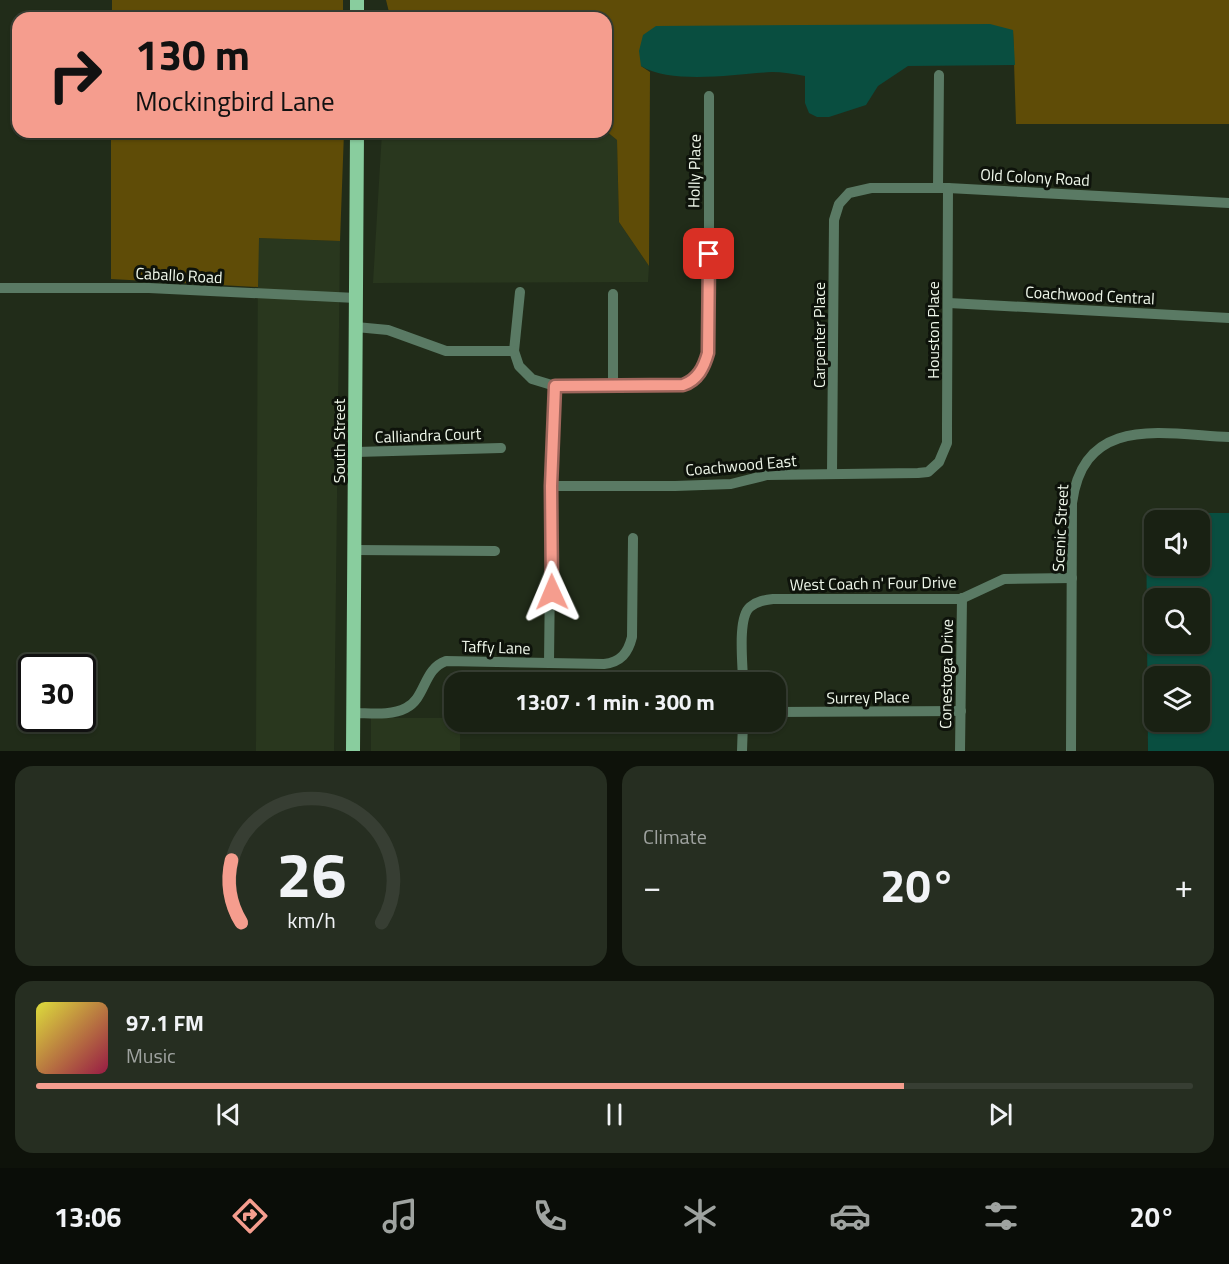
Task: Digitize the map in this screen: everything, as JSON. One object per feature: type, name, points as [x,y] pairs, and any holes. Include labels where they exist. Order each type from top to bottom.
[{"type":"main road","name":"South Street","points":[[354,751],[357,138]]},
{"type":"street","name":"Houston Place","points":[[934,468],[944,454],[946,443],[949,303],[939,75]]},
{"type":"street","name":"Holly Place","points":[[613,384],[687,384],[704,365],[709,346],[710,96]]},
{"type":"street","name":"Old Colony Road","points":[[843,199],[855,190],[871,188],[943,188],[1229,203]]},
{"type":"street","name":"Carpenter Place","points":[[832,474],[834,220],[843,199]]},
{"type":"street","name":"Caballo Road","points":[[0,288],[149,288],[356,298]]},
{"type":"street","points":[[520,292],[514,351],[525,373],[543,384],[555,386],[613,384],[613,294]]},
{"type":"street","name":"Coachwood Central","points":[[949,303],[1229,318]]},
{"type":"street","points":[[356,327],[388,330],[446,351],[514,351]]},
{"type":"street","points":[[549,663],[551,486],[555,386]]},
{"type":"street","name":"Scenic Street","points":[[1071,751],[1074,488],[1078,474],[1090,455],[1113,439],[1131,435],[1229,437]]},
{"type":"street","name":"Calliandra Court","points":[[356,452],[501,448]]},
{"type":"street","name":"Coachwood East","points":[[551,486],[731,484],[767,476],[901,474],[934,468]]},
{"type":"street","name":"Taffy Lane","points":[[354,713],[394,712],[405,709],[411,705],[431,670],[446,661],[604,664],[624,656],[632,638],[633,538]]},
{"type":"street","points":[[355,550],[495,550]]},
{"type":"street","name":"West Coach n' Four Drive","points":[[743,672],[743,619],[749,608],[759,602],[787,598],[962,598],[1004,579],[1072,578]]},
{"type":"street","name":"Conestoga Drive","points":[[960,751],[962,598]]},
{"type":"street","name":"Surrey Place","points":[[786,712],[961,711]]},
{"type":"street","points":[[742,751],[743,732]]},
{"type":"shaded area","points":[[112,0],[343,0],[343,12],[112,12]]},
{"type":"shaded area","points":[[386,0],[1229,0],[1229,124],[1016,124],[1013,31],[641,66],[650,72],[649,266],[619,222],[617,140],[612,136],[612,12],[389,12]]},
{"type":"shaded area","points":[[612,136],[617,140],[619,222],[649,266],[648,282],[373,283],[382,138],[612,138]]},
{"type":"shaded area","points":[[111,138],[344,138],[340,241],[259,238],[258,287],[111,279]]},
{"type":"shaded area","points":[[258,238],[340,241],[334,751],[256,751]]},
{"type":"shaded area","points":[[371,718],[444,718],[444,732],[460,732],[460,751],[371,751]]},
{"type":"water","points":[[990,24],[1013,30],[1015,65],[908,66],[878,86],[866,105],[829,117],[817,117],[809,113],[805,103],[805,76],[772,72],[705,77],[670,75],[654,72],[641,66],[639,51],[643,35],[656,26]]},
{"type":"water","points":[[1210,513],[1229,513],[1229,751],[1148,751],[1148,732],[1210,732],[1210,666],[1147,666],[1147,654],[1210,654],[1210,588],[1147,588],[1147,576],[1210,576]]},
{"type":"route","points":[[552,592],[550,524],[555,386],[683,385],[694,379],[704,365],[708,353],[709,254]]}]
